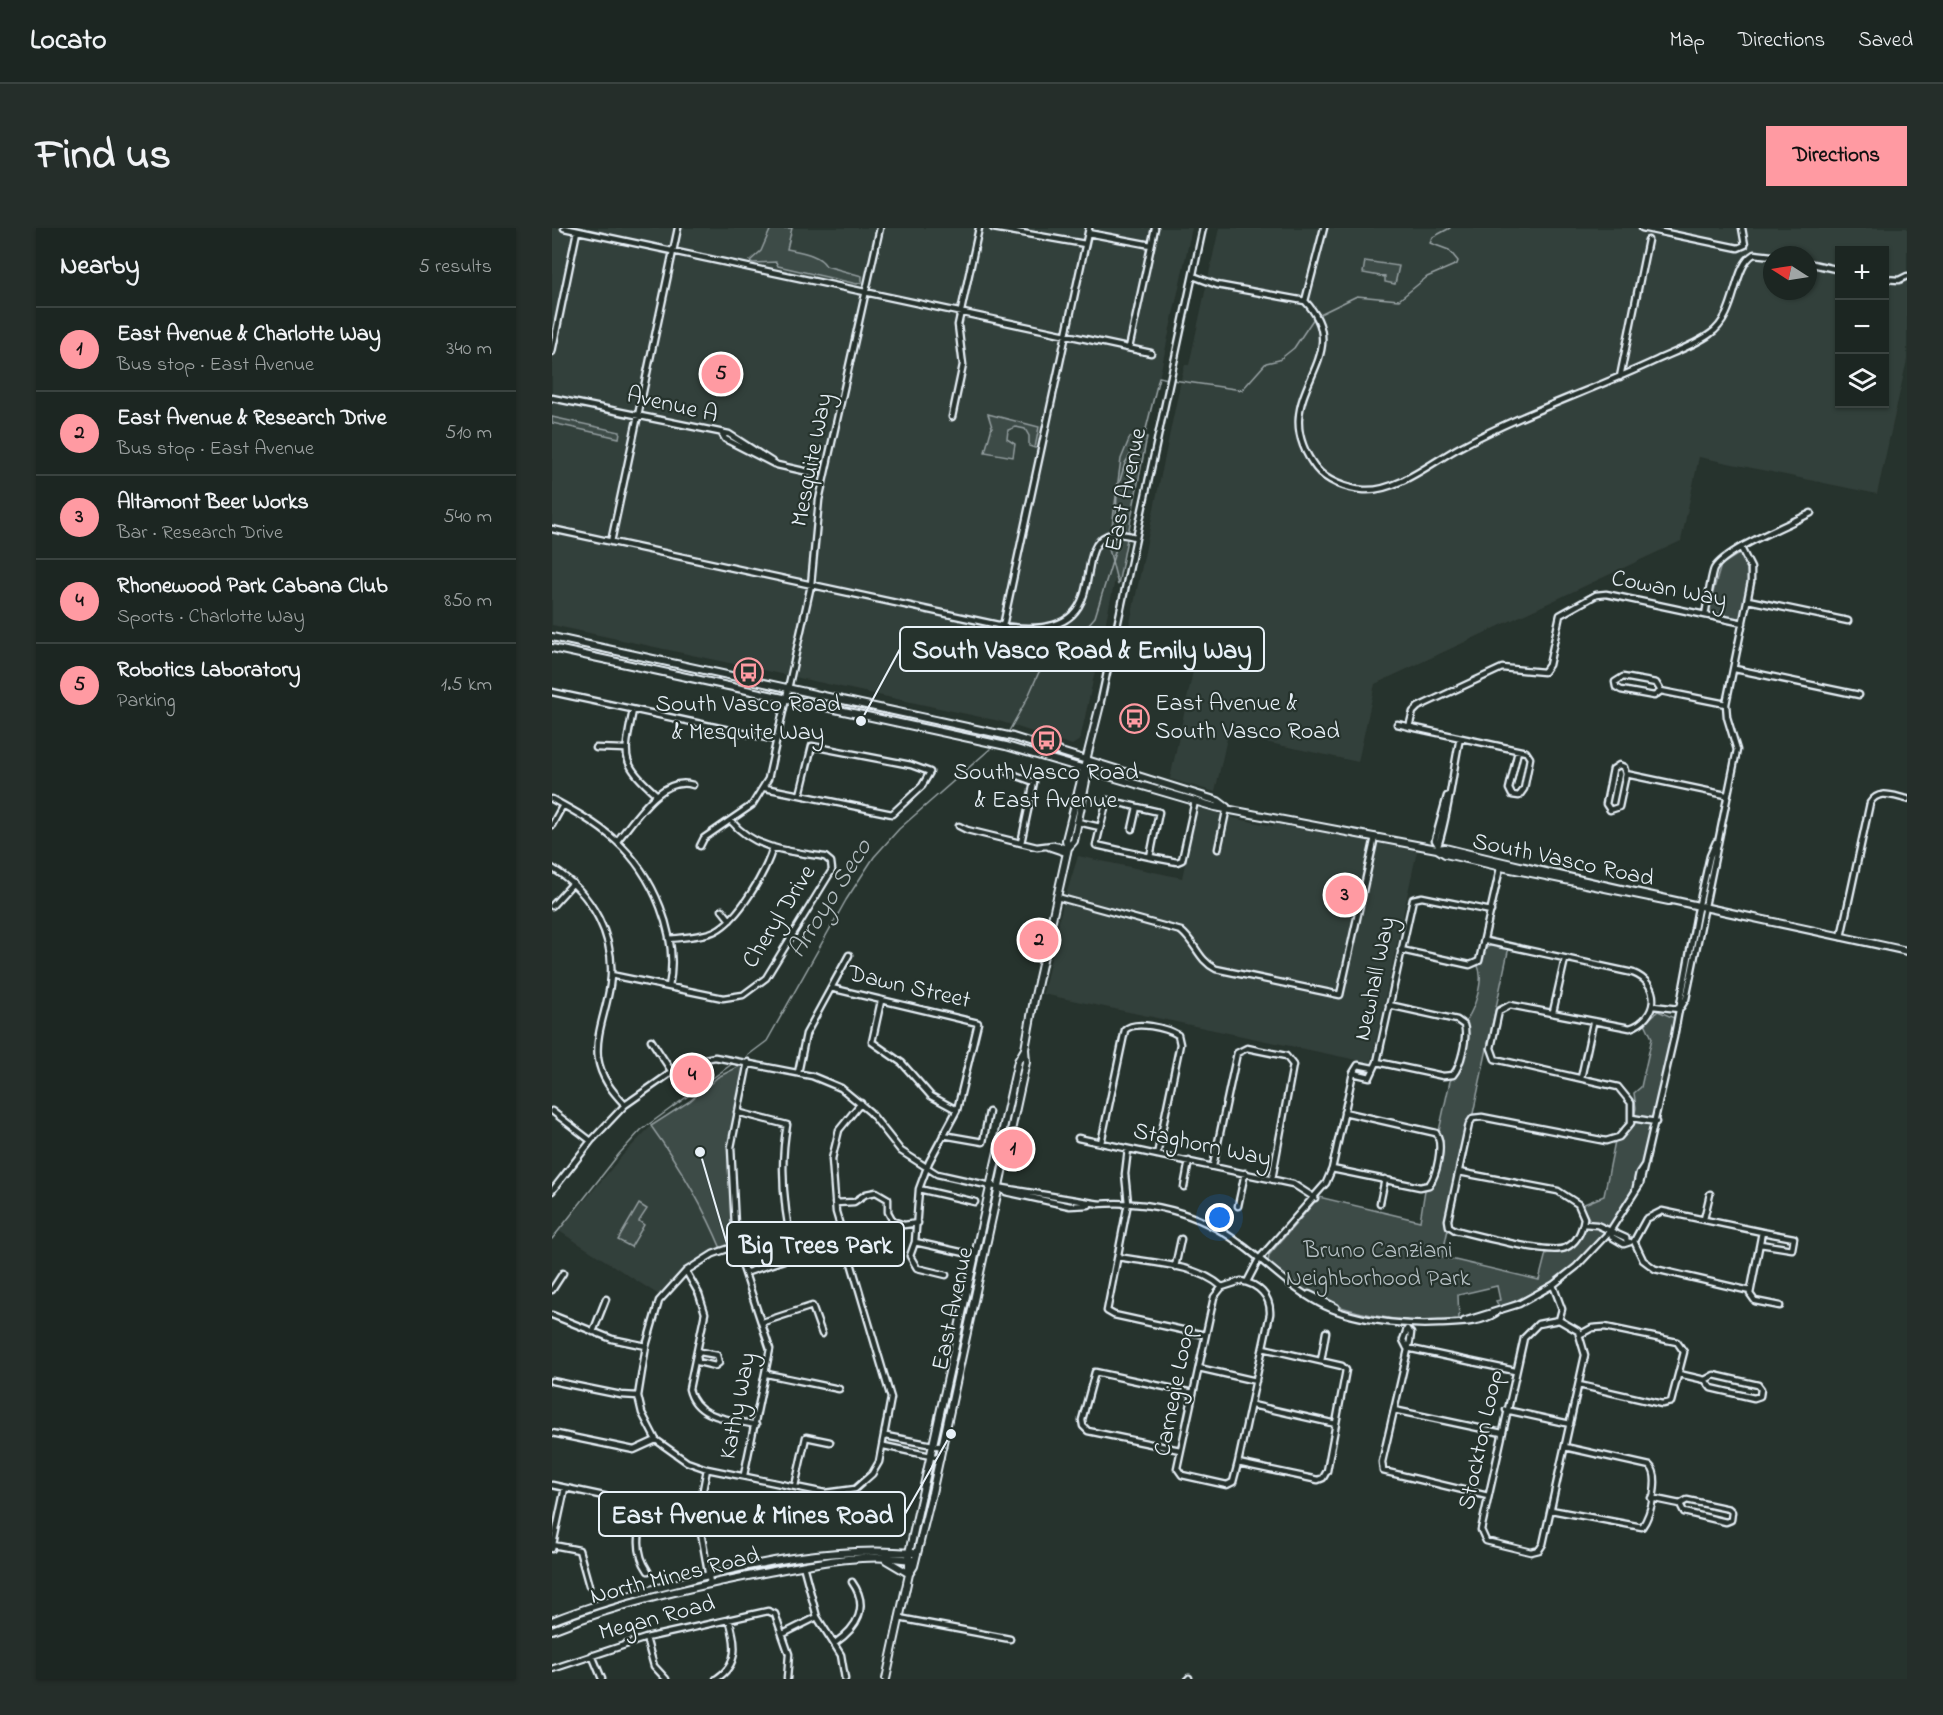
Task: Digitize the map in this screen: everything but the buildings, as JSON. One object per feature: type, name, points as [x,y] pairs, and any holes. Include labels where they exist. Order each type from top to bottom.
[{"type":"main road","name":"South Vasco Road","points":[[552,638],[1013,737],[1218,801],[1227,807]]},
{"type":"main road","name":"South Vasco Road","points":[[552,648],[992,742],[1195,801],[1375,837],[1445,848],[1501,864],[1907,951]]},
{"type":"main road","name":"East Avenue","points":[[912,1556],[940,1458],[1026,1062],[1025,1049],[1067,850],[1066,840],[1082,768],[1088,759],[1100,705]]},
{"type":"main road","name":"East Avenue","points":[[1067,850],[1074,842],[1090,770],[1088,759]]},
{"type":"main road","name":"East Avenue","points":[[886,1679],[1018,1061],[1025,1049]]},
{"type":"main road","name":"North Mines Road","points":[[552,1621],[593,1605],[709,1575],[844,1551],[912,1556]]},
{"type":"main road","points":[[803,1565],[808,1559],[844,1551]]},
{"type":"main road","name":"North Mines Road","points":[[552,1630],[596,1613],[710,1583],[824,1561],[912,1556]]},
{"type":"main road","points":[[879,1558],[897,1565],[909,1574]]},
{"type":"street","points":[[564,228],[1152,353]]},
{"type":"street","points":[[611,542],[678,228]]},
{"type":"street","name":"Mesquite Way","points":[[765,788],[811,585],[815,556],[816,514],[880,228]]},
{"type":"street","points":[[952,417],[963,365],[958,325],[979,228]]},
{"type":"street","points":[[993,228],[1085,244]]},
{"type":"street","points":[[1129,348],[1155,228]]},
{"type":"street","name":"East Avenue","points":[[1100,705],[1203,228]]},
{"type":"street","points":[[1305,301],[1324,228]]},
{"type":"street","points":[[1642,228],[1738,248],[1745,244],[1742,228]]},
{"type":"street","points":[[552,352],[578,231]]},
{"type":"street","points":[[1003,626],[1088,231],[1151,245]]},
{"type":"street","points":[[1620,377],[1648,240]]},
{"type":"street","points":[[1193,276],[1217,285],[1305,301],[1311,308],[1318,318],[1325,339],[1322,353],[1302,396],[1298,420],[1302,446],[1317,470],[1334,483],[1364,490],[1391,485],[1463,445],[1620,377],[1712,334],[1732,305],[1743,264],[1754,254],[1763,255]]},
{"type":"street","points":[[1817,265],[1835,269]]},
{"type":"street","points":[[1889,279],[1899,280],[1907,276]]},
{"type":"street","name":"Avenue A","points":[[552,398],[722,434],[725,439],[777,465],[814,472],[819,462]]},
{"type":"street","points":[[1706,615],[1713,571],[1720,562],[1741,548],[1811,513]]},
{"type":"street","points":[[552,529],[1003,626],[1033,629],[1061,622],[1071,614],[1082,598],[1098,543],[1114,534],[1135,537]]},
{"type":"street","points":[[552,1191],[591,1141],[625,1105],[672,1072],[699,1058],[735,1060],[798,1073],[831,1083],[861,1103],[901,1151],[927,1169],[950,1178],[1070,1206],[1128,1203],[1159,1207],[1204,1222],[1224,1233],[1321,1304],[1408,1327],[1464,1321],[1519,1304],[1553,1285],[1576,1268],[1610,1231],[1645,1173],[1702,907],[1710,856],[1716,842],[1737,750],[1727,717],[1726,704],[1748,600],[1751,568],[1741,548]]},
{"type":"street","name":"Cowan Way","points":[[1409,727],[1413,712],[1418,707],[1502,668],[1544,672],[1548,668],[1560,615],[1596,595],[1606,594],[1743,623]]},
{"type":"street","points":[[1748,600],[1848,621]]},
{"type":"street","points":[[1735,669],[1859,695]]},
{"type":"street","points":[[1661,691],[1659,685],[1645,681],[1621,677],[1615,682],[1616,687],[1621,690],[1654,696],[1661,691],[1726,704]]},
{"type":"street","points":[[552,692],[776,740]]},
{"type":"street","points":[[633,710],[625,749],[628,762],[636,776],[657,795]]},
{"type":"street","points":[[1397,724],[1526,752],[1530,758],[1524,789],[1519,796],[1509,789],[1518,751]]},
{"type":"street","points":[[1437,847],[1441,841],[1449,806],[1448,794],[1461,738]]},
{"type":"street","points":[[700,846],[704,838],[753,805],[765,788],[892,814],[922,786],[930,772],[899,763],[812,746],[800,795]]},
{"type":"street","points":[[596,748],[625,749]]},
{"type":"street","points":[[1626,774],[1619,807],[1610,810],[1606,804],[1613,769],[1621,766],[1626,774],[1726,795]]},
{"type":"street","points":[[1007,772],[1034,782],[1021,843]]},
{"type":"street","points":[[617,841],[657,795],[673,784],[684,782],[693,785]]},
{"type":"street","points":[[1841,937],[1870,803],[1876,795],[1907,799]]},
{"type":"street","points":[[552,799],[601,828],[617,841],[636,864],[653,891],[669,939],[669,987]]},
{"type":"street","points":[[1150,857],[1159,812],[1107,800],[1096,845],[1150,857],[1177,862],[1182,860],[1195,801]]},
{"type":"street","points":[[552,825],[562,805]]},
{"type":"street","points":[[1132,829],[1137,807]]},
{"type":"street","points":[[1218,849],[1227,807]]},
{"type":"street","name":"Cheryl Drive","points":[[611,975],[723,998],[735,997],[759,986],[766,978],[832,867],[831,862],[825,857],[773,847],[746,837],[731,821]]},
{"type":"street","points":[[1078,822],[1100,827]]},
{"type":"street","points":[[959,826],[1021,843],[1067,850]]},
{"type":"street","points":[[1057,897],[1181,931],[1188,937],[1202,960],[1216,969],[1340,995],[1375,837]]},
{"type":"street","points":[[669,939],[712,932],[730,920],[767,864],[773,847]]},
{"type":"street","points":[[1401,950],[1470,965],[1482,957],[1501,864]]},
{"type":"street","points":[[552,868],[573,883],[592,906],[604,931],[611,975],[598,1038],[598,1059],[606,1082],[625,1105]]},
{"type":"street","points":[[552,906],[573,883]]},
{"type":"street","name":"Newhall Way","points":[[1373,1068],[1377,1062],[1411,902],[1422,897],[1491,911]]},
{"type":"street","points":[[722,910],[730,920]]},
{"type":"street","points":[[1459,1172],[1566,1194],[1578,1204],[1583,1224],[1575,1241],[1557,1250],[1455,1230],[1449,1226],[1459,1172],[1469,1124],[1473,1118],[1482,1117],[1606,1141],[1624,1133],[1632,1118],[1631,1103],[1623,1091],[1610,1084],[1498,1060],[1491,1053],[1501,1007],[1510,1005],[1553,1012],[1593,1023],[1630,1028],[1645,1020],[1653,1006],[1654,999],[1650,985],[1639,975],[1486,941]]},
{"type":"street","points":[[798,1073],[806,1034],[849,955]]},
{"type":"street","points":[[1553,1012],[1565,959]]},
{"type":"street","name":"Dawn Street","points":[[831,988],[978,1023],[957,1110]]},
{"type":"street","points":[[881,1001],[872,1042],[902,1063],[931,1096],[957,1110],[919,1189],[918,1223],[910,1256],[917,1268],[946,1275]]},
{"type":"street","points":[[1377,1062],[1443,1076],[1453,1075],[1458,1068],[1465,1033],[1464,1025],[1457,1020],[1389,1005]]},
{"type":"street","points":[[1653,1006],[1679,1009]]},
{"type":"street","points":[[1581,1078],[1593,1023]]},
{"type":"street","points":[[1101,1143],[1125,1030],[1134,1025],[1163,1030],[1176,1033],[1180,1044],[1157,1155]]},
{"type":"street","points":[[651,1040],[672,1072]]},
{"type":"street","points":[[1213,1166],[1237,1053],[1247,1048],[1286,1056],[1293,1065],[1272,1179]]},
{"type":"street","name":"Kathy Way","points":[[744,1475],[770,1349],[763,1322],[736,1246],[731,1147],[746,1062]]},
{"type":"street","points":[[1118,1257],[1175,1267],[1206,1277],[1222,1287],[1234,1282],[1247,1282],[1259,1259],[1326,1183],[1332,1168],[1353,1073],[1358,1065],[1373,1068],[1371,1077],[1353,1073]]},
{"type":"street","points":[[736,1246],[713,1254],[686,1271],[659,1301],[645,1346],[638,1396],[642,1413],[656,1440],[687,1462],[707,1469],[825,1493],[855,1489],[862,1485],[876,1468],[884,1446],[891,1398],[890,1386],[843,1240],[835,1203],[832,1159],[839,1130],[861,1103]]},
{"type":"street","points":[[552,1111],[591,1141]]},
{"type":"street","points":[[737,1112],[787,1125],[782,1154],[787,1223],[794,1255]]},
{"type":"street","points":[[944,1135],[983,1142],[989,1112]]},
{"type":"street","points":[[1332,1168],[1420,1187],[1429,1185],[1433,1178],[1440,1144],[1439,1136],[1431,1131],[1344,1112]]},
{"type":"street","points":[[1632,1118],[1656,1122]]},
{"type":"street","name":"Staghorn Way","points":[[1077,1138],[1272,1179],[1299,1186],[1315,1198]]},
{"type":"street","points":[[1128,1149],[1125,1174],[1128,1203],[1107,1311],[1114,1315],[1205,1335]]},
{"type":"street","points":[[1184,1187],[1189,1161]]},
{"type":"street","points":[[1238,1206],[1245,1173]]},
{"type":"street","points":[[1380,1203],[1385,1179]]},
{"type":"street","points":[[919,1189],[975,1202]]},
{"type":"street","points":[[835,1203],[854,1202],[866,1194],[876,1192],[888,1199],[888,1212],[893,1221],[904,1225],[918,1223]]},
{"type":"street","points":[[1704,1219],[1710,1194]]},
{"type":"street","points":[[1634,1241],[1646,1219],[1662,1211],[1794,1238],[1791,1249],[1760,1244]]},
{"type":"street","points":[[1583,1224],[1597,1225],[1617,1233],[1626,1238],[1627,1242]]},
{"type":"street","points":[[1610,1231],[1612,1238],[1624,1244],[1634,1241]]},
{"type":"street","points":[[1762,1232],[1750,1291],[1755,1300],[1780,1306]]},
{"type":"street","points":[[1175,1267],[1181,1239]]},
{"type":"street","points":[[745,1273],[843,1240]]},
{"type":"street","points":[[1634,1241],[1643,1260],[1655,1269],[1750,1291]]},
{"type":"street","points":[[915,1242],[964,1253]]},
{"type":"street","points":[[686,1271],[699,1294],[705,1313],[689,1389],[694,1403],[711,1415],[756,1425]]},
{"type":"street","points":[[552,1290],[563,1273]]},
{"type":"street","name":"Carnegie Loop","points":[[1222,1287],[1214,1297],[1177,1468],[1179,1473],[1221,1485],[1233,1482],[1252,1405],[1270,1308],[1263,1292],[1247,1282]]},
{"type":"street","points":[[1553,1285],[1562,1309],[1559,1320],[1579,1335],[1592,1328],[1605,1327],[1677,1342],[1684,1352],[1671,1402],[1662,1404],[1579,1385]]},
{"type":"street","points":[[593,1332],[606,1299]]},
{"type":"street","points":[[763,1322],[812,1306],[822,1334]]},
{"type":"street","points":[[552,1315],[593,1332],[645,1346]]},
{"type":"street","name":"Stockton Loop","points":[[1559,1320],[1538,1324],[1524,1338],[1506,1410],[1481,1530],[1484,1539],[1489,1542],[1531,1552],[1539,1550],[1543,1544],[1585,1355],[1579,1335]]},
{"type":"street","points":[[1408,1327],[1411,1333],[1382,1462],[1383,1471],[1488,1496]]},
{"type":"street","points":[[1320,1361],[1326,1332]]},
{"type":"street","points":[[1238,1463],[1313,1479],[1323,1478],[1336,1424],[1346,1370],[1342,1365],[1263,1348]]},
{"type":"street","points":[[1407,1348],[1515,1371]]},
{"type":"street","points":[[700,1352],[717,1355],[719,1363],[715,1366],[698,1362],[697,1356],[700,1352]]},
{"type":"street","points":[[1199,1368],[1256,1381]]},
{"type":"street","points":[[1180,1450],[1088,1431],[1083,1426],[1082,1419],[1095,1372],[1193,1393]]},
{"type":"street","points":[[766,1374],[839,1389]]},
{"type":"street","points":[[1679,1374],[1705,1380],[1714,1375],[1758,1385],[1761,1389],[1760,1396],[1754,1398],[1710,1388],[1705,1380]]},
{"type":"street","points":[[552,1381],[621,1395],[638,1396]]},
{"type":"street","points":[[1252,1405],[1336,1424]]},
{"type":"street","points":[[1394,1410],[1502,1433]]},
{"type":"street","points":[[1506,1410],[1570,1424]]},
{"type":"street","points":[[552,1434],[628,1450],[639,1450],[656,1440]]},
{"type":"street","points":[[886,1436],[942,1448]]},
{"type":"street","points":[[795,1486],[806,1437],[830,1442]]},
{"type":"street","points":[[884,1446],[940,1458]]},
{"type":"street","points":[[1551,1510],[1642,1527],[1646,1522],[1656,1477],[1655,1471],[1650,1466],[1565,1447]]},
{"type":"street","points":[[707,1469],[698,1516],[710,1583]]},
{"type":"street","points":[[552,1485],[698,1516]]},
{"type":"street","points":[[565,1488],[553,1547],[579,1550],[589,1586]]},
{"type":"street","points":[[1651,1498],[1680,1504],[1687,1500],[1729,1509],[1732,1512],[1731,1520],[1726,1522],[1684,1512],[1680,1504]]},
{"type":"street","points":[[645,1505],[638,1541],[642,1562],[648,1571]]},
{"type":"street","points":[[803,1565],[817,1617],[841,1655],[845,1679]]},
{"type":"street","points":[[835,1643],[849,1634],[859,1616],[860,1597],[852,1582]]},
{"type":"street","name":"Megan Road","points":[[552,1669],[646,1638],[772,1611],[783,1634]]},
{"type":"street","points":[[787,1679],[789,1654],[783,1634],[817,1617]]},
{"type":"street","points":[[899,1618],[1010,1639]]},
{"type":"street","points":[[716,1679],[729,1668],[735,1653],[735,1639],[729,1619]]},
{"type":"street","points":[[646,1638],[654,1666],[666,1679]]},
{"type":"street","points":[[592,1655],[602,1679]]},
{"type":"shaded area","points":[[552,228],[1192,228],[1080,740],[1072,745],[999,721],[552,625]]},
{"type":"shaded area","points":[[1219,228],[1907,228],[1907,360],[1877,494],[1699,457],[1681,541],[1375,684],[1358,762],[1228,734],[1215,792],[1170,779],[1196,657],[1126,642],[1185,365],[1189,365]]},
{"type":"shaded area","points":[[1197,807],[1233,818],[1273,826],[1274,822],[1417,851],[1371,1063],[1043,994],[1062,908],[1078,856],[1182,878]]},
{"type":"shaded area","points":[[651,1126],[673,1157],[711,1225],[722,1251],[686,1271],[662,1297],[559,1231],[622,1156]]},
{"type":"green space","points":[[771,228],[792,228],[787,249],[814,256],[826,266],[862,276],[862,282],[857,284],[778,266],[776,262],[753,263],[750,261],[761,251]]},
{"type":"green space","points":[[1365,261],[1399,266],[1395,284],[1385,282],[1385,277],[1363,273]]},
{"type":"green space","points":[[988,414],[1039,427],[1035,448],[1029,446],[1029,436],[1025,429],[1016,427],[1008,430],[1007,439],[1015,444],[1013,457],[985,452],[992,427]]},
{"type":"green space","points":[[552,417],[620,432],[619,438],[552,423]]},
{"type":"green space","points":[[1130,437],[1147,437],[1118,585],[1109,549],[1121,459]]},
{"type":"green space","points":[[1737,555],[1742,556],[1745,562],[1748,599],[1742,615],[1737,620],[1713,615],[1708,609],[1721,565]]},
{"type":"green space","name":"Bruno Canziani Neighborhood Park","points":[[1491,945],[1509,947],[1442,1257],[1539,1280],[1546,1253],[1562,1251],[1579,1240],[1589,1219],[1582,1205],[1604,1196],[1615,1141],[1632,1126],[1636,1108],[1634,1093],[1641,1087],[1652,1038],[1645,1023],[1658,1011],[1674,1018],[1675,1024],[1644,1162],[1631,1192],[1615,1221],[1571,1269],[1549,1285],[1500,1308],[1496,1301],[1500,1300],[1497,1286],[1458,1295],[1459,1319],[1435,1321],[1382,1317],[1356,1312],[1308,1292],[1286,1279],[1268,1262],[1269,1255],[1319,1197],[1420,1221],[1425,1190],[1435,1178],[1443,1140],[1439,1131],[1450,1081],[1458,1071],[1468,1031],[1465,1023],[1475,1003],[1479,987],[1478,966],[1486,948]]},
{"type":"green space","points":[[748,1062],[731,1147],[736,1246],[722,1251],[690,1187],[651,1126],[690,1101],[718,1077]]},
{"type":"green space","points":[[639,1204],[647,1209],[639,1221],[644,1225],[631,1247],[618,1240]]},
{"type":"waterway","name":"Arroyo Seco","points":[[1318,315],[1357,296],[1399,300],[1427,277],[1457,264],[1458,261],[1449,250],[1430,243],[1433,237],[1450,228]]},
{"type":"waterway","name":"Arroyo Seco","points":[[1173,380],[1242,390],[1266,363],[1279,360],[1294,348],[1314,318]]},
{"type":"waterway","name":"Arroyo Seco","points":[[1009,731],[1039,672],[1075,640],[1095,617],[1115,552],[1117,491],[1125,463],[1145,433],[1159,377],[1168,379]]},
{"type":"waterway","name":"Arroyo Seco","points":[[747,1056],[767,1041],[846,900],[874,857],[899,829],[990,749]]},
{"type":"waterway","points":[[552,1239],[619,1154],[641,1130],[732,1064]]},
{"type":"place","name":"Robotics Laboratory","points":[[721,374]]},
{"type":"place","name":"South Vasco Road & Mesquite Way","points":[[748,672]]},
{"type":"place","name":"East Avenue & South Vasco Road","points":[[1134,718]]},
{"type":"place","name":"South Vasco Road & Emily Way","points":[[861,721]]},
{"type":"place","name":"South Vasco Road & East Avenue","points":[[1046,740]]},
{"type":"place","name":"Altamont Beer Works","points":[[1345,895]]},
{"type":"place","name":"East Avenue & Research Drive","points":[[1039,940]]},
{"type":"place","name":"Rhonewood Park Cabana Club","points":[[692,1075]]},
{"type":"place","name":"East Avenue & Charlotte Way","points":[[1013,1149]]},
{"type":"place","name":"Big Trees Park","points":[[700,1152]]},
{"type":"place","name":"East Avenue & Mines Road","points":[[951,1434]]}]
